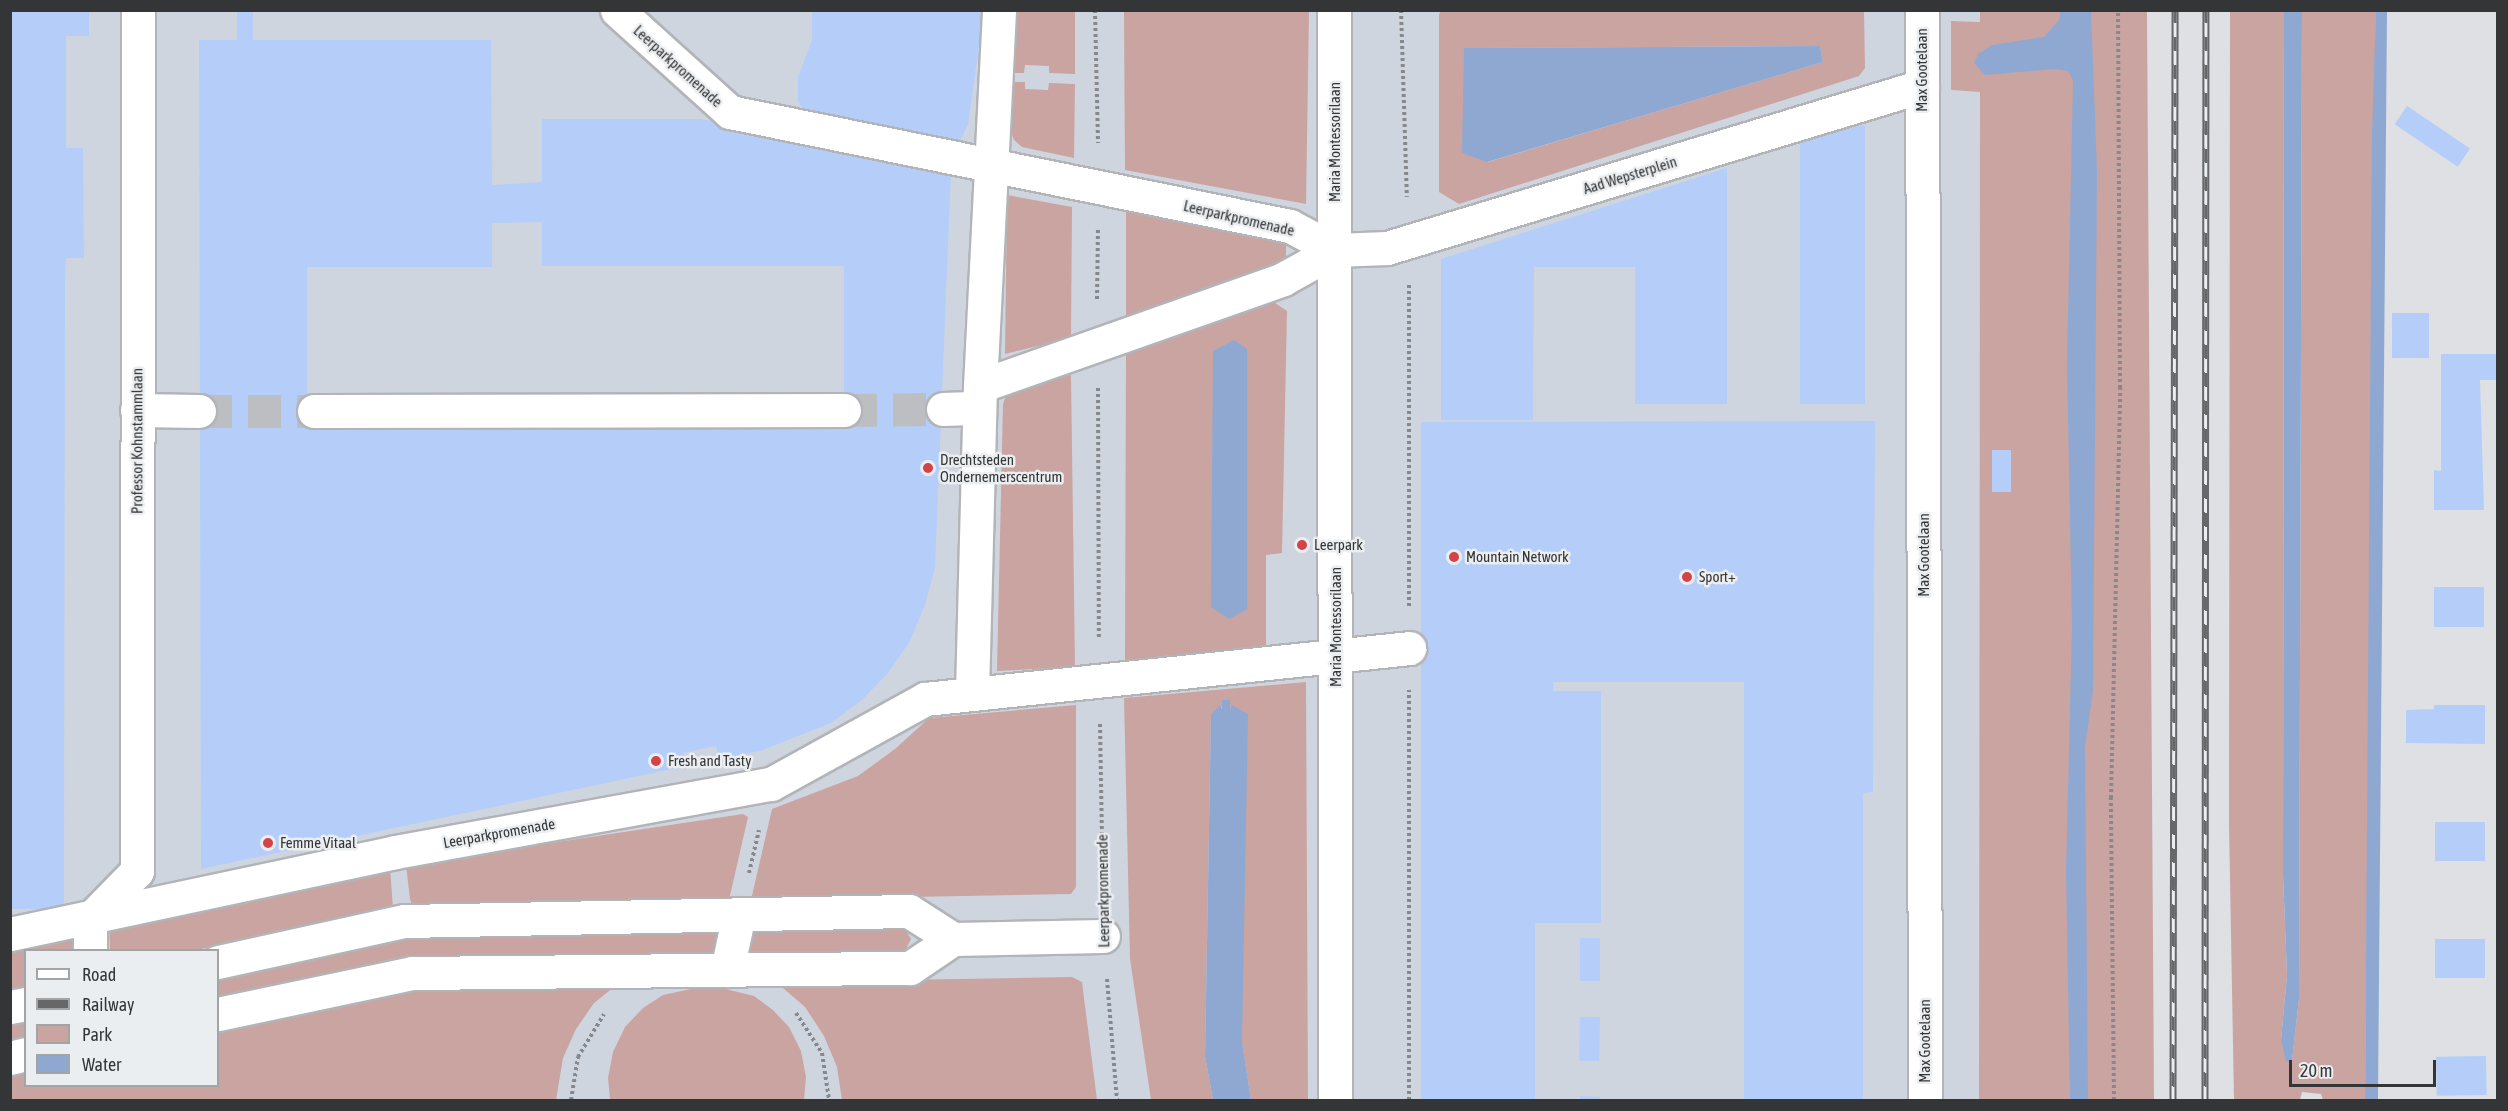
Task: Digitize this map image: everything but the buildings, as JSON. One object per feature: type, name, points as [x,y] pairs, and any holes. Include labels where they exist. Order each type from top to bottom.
[{"type":"street","name":"Professor Kohnstammlaan","points":[[90,919],[137,872],[138,10]]},
{"type":"street","name":"Leerparkpromenade","points":[[616,10],[730,112],[1290,226],[1335,250]]},
{"type":"street","points":[[972,692],[979,397],[999,10]]},
{"type":"street","name":"Maria Montessorilaan","points":[[1334,10],[1335,1101]]},
{"type":"street","name":"Max Gootelaan","points":[[1922,10],[1925,1101]]},
{"type":"street","name":"Aad Wepsterplein","points":[[1335,250],[1387,248],[1409,242],[1922,86]]},
{"type":"street","points":[[943,409],[979,397],[1096,345],[1284,279],[1335,250]]},
{"type":"street","points":[[137,410],[199,411]]},
{"type":"street","points":[[314,411],[844,410]]},
{"type":"street","points":[[1100,680],[1336,658],[1409,648]]},
{"type":"street","name":"Leerparkpromenade","points":[[10,934],[90,919],[396,852],[771,784],[925,699],[972,692],[1100,680]]},
{"type":"street","points":[[219,962],[405,921],[909,911],[952,939]]},
{"type":"street","points":[[727,970],[739,914]]},
{"type":"street","points":[[90,919],[90,949]]},
{"type":"street","points":[[219,1014],[412,973],[910,968],[952,939],[1104,936]]},
{"type":"path","name":"Leerparkpromenade","points":[[1095,10],[1099,187],[1096,345],[1104,936],[1117,1101]]},
{"type":"path","points":[[1401,10],[1409,242],[1409,1101]]},
{"type":"path","points":[[2114,1101],[2111,798],[2120,388],[2118,10]]},
{"type":"path","points":[[739,914],[771,784]]},
{"type":"path","points":[[571,1101],[578,1057],[600,1017],[658,971]]},
{"type":"path","points":[[790,1008],[822,1053],[829,1101]]},
{"type":"shaded area","name":"Leerpark","points":[[10,11],[1980,11],[1980,22],[1951,21],[1951,90],[1980,91],[1979,1100],[11,1100]]},
{"type":"green space","points":[[1442,10],[1864,11],[1865,68],[1859,76],[1459,204],[1439,192],[1439,14]],"holes":[[[1820,46],[1823,62],[1488,162],[1464,48]]]},
{"type":"green space","points":[[1011,11],[1075,11],[1075,74],[1049,73],[1049,66],[1025,65],[1024,73],[1010,73]]},
{"type":"green space","points":[[1124,11],[1309,11],[1306,204],[1125,170]]},
{"type":"green space","points":[[1980,11],[2147,11],[2154,1100],[1979,1100],[1980,92],[1951,90],[1951,21],[1980,22]]},
{"type":"green space","points":[[2230,11],[2284,11],[2283,875],[2287,975],[2281,1040],[2292,1060],[2299,999],[2302,11],[2376,11],[2365,1100],[2323,1100],[2321,1094],[2302,1092],[2300,1100],[2234,1100],[2229,823]]},
{"type":"green space","points":[[1010,82],[1025,82],[1025,89],[1048,90],[1049,83],[1075,84],[1074,158],[1022,147],[1014,140],[1010,130]]},
{"type":"green space","points":[[1007,195],[1072,207],[1071,338],[1005,354]]},
{"type":"green space","points":[[1126,208],[1286,241],[1286,267],[1126,319]]},
{"type":"green space","points":[[1272,301],[1287,311],[1282,553],[1266,555],[1266,648],[1125,661],[1126,349]]},
{"type":"green space","points":[[1071,375],[1075,667],[997,671],[1003,404],[1009,388]]},
{"type":"green space","points":[[1306,682],[1308,1100],[1251,1100],[1242,1043],[1230,701],[1211,714],[1205,1056],[1213,1100],[1151,1100],[1130,959],[1124,698]]},
{"type":"green space","points":[[1076,705],[1076,887],[1071,894],[751,900],[772,809],[858,776],[895,749],[929,718]]},
{"type":"green space","points":[[743,814],[748,817],[729,900],[412,905],[410,899],[406,865]]},
{"type":"green space","points":[[390,868],[393,908],[201,949],[110,949],[109,924]]},
{"type":"green space","points":[[744,926],[904,927],[911,939],[904,953],[739,956]]},
{"type":"green space","points":[[723,927],[717,956],[219,1002],[219,972],[404,933]]},
{"type":"green space","points":[[75,932],[75,949],[24,949],[24,987],[11,990],[10,946]]},
{"type":"green space","points":[[1072,977],[1082,982],[1097,1100],[842,1100],[837,1067],[824,1036],[805,1007],[776,982]]},
{"type":"green space","points":[[619,983],[594,1003],[576,1029],[563,1058],[556,1100],[11,1100],[10,1072],[24,1069],[24,1087],[219,1087],[219,1029],[416,986]]},
{"type":"green space","points":[[709,985],[754,996],[773,1010],[789,1027],[801,1051],[806,1077],[804,1100],[610,1100],[608,1078],[613,1052],[625,1027],[643,1008],[663,995]]},
{"type":"green space","points":[[24,1015],[24,1042],[11,1045],[10,1018]]},
{"type":"water","points":[[2061,10],[2091,11],[2097,171],[2093,691],[2085,747],[2088,1100],[2070,1100],[2066,872],[2072,625],[2067,364],[2073,80],[2068,71],[2054,69],[1985,75],[1974,63],[1978,54],[1992,45],[2044,37],[2059,20]]},
{"type":"water","points":[[2302,10],[2299,999],[2292,1061],[2286,1061],[2281,1040],[2287,975],[2283,875],[2284,11]]},
{"type":"water","points":[[2376,11],[2387,11],[2378,1100],[2365,1100],[2372,132]]},
{"type":"water","points":[[1820,46],[1823,62],[1487,162],[1462,153],[1464,48]]},
{"type":"water","points":[[1234,340],[1247,349],[1247,609],[1229,619],[1211,607],[1213,351]]},
{"type":"water","points":[[1222,700],[1230,700],[1230,709],[1232,705],[1248,714],[1242,1042],[1251,1100],[1213,1100],[1205,1056],[1211,714],[1220,705],[1222,709]]},
{"type":"tunnel","points":[[844,410],[943,409]]},
{"type":"tunnel","points":[[199,411],[314,411]]},
{"type":"railway","points":[[2173,1100],[2175,10]]},
{"type":"railway","points":[[2205,1100],[2206,10]]},
{"type":"place","name":"Drechtsteden Ondernemerscentrum","points":[[928,468]]},
{"type":"place","name":"Leerpark","points":[[1302,545]]},
{"type":"place","name":"Mountain Network","points":[[1454,557]]},
{"type":"place","name":"Sport+","points":[[1687,577]]},
{"type":"place","name":"Fresh and Tasty","points":[[656,761]]},
{"type":"place","name":"Femme Vitaal","points":[[268,843]]}]
